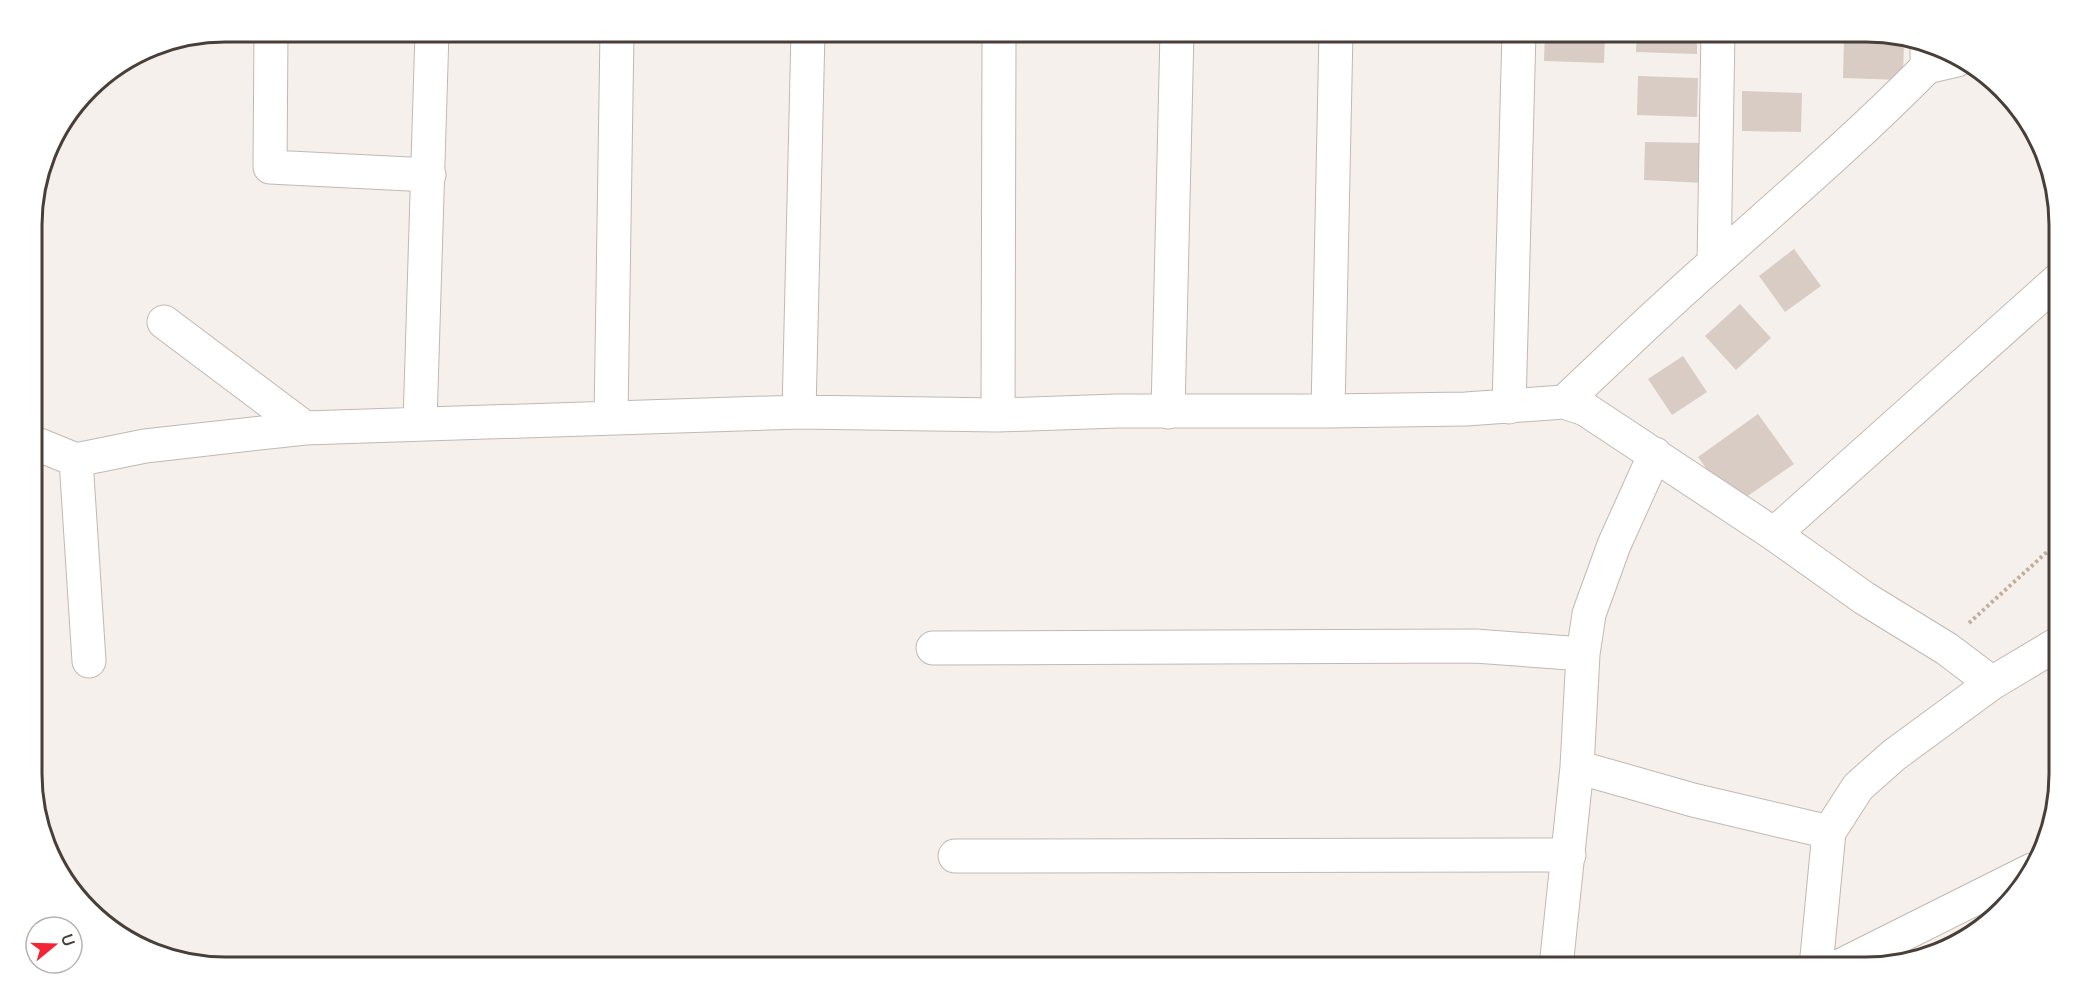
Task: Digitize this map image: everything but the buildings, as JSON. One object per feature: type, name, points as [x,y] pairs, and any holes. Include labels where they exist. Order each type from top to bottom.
[{"type":"street","points":[[271,42],[270,167],[429,175]]},
{"type":"street","points":[[420,423],[432,42]]},
{"type":"street","points":[[611,418],[617,42]]},
{"type":"street","points":[[799,412],[808,42]]},
{"type":"street","points":[[998,415],[999,42]]},
{"type":"street","points":[[1168,412],[1177,42]]},
{"type":"street","points":[[1328,411],[1336,42]]},
{"type":"street","points":[[1509,407],[1519,42]]},
{"type":"street","points":[[1714,263],[1718,42]]},
{"type":"street","points":[[1564,402],[1714,263],[1809,180],[1937,57]]},
{"type":"street","points":[[1774,534],[2049,288]]},
{"type":"street","points":[[164,322],[305,428]]},
{"type":"street","points":[[42,446],[76,460],[145,446],[305,428],[420,423],[799,412],[998,415],[1328,411],[1509,407],[1564,402],[1594,413],[1774,534],[1864,598],[1947,649],[1992,683]]},
{"type":"street","points":[[1557,957],[1569,855],[1577,767],[1583,654],[1589,614],[1601,579],[1655,454]]},
{"type":"street","points":[[76,460],[89,661]]},
{"type":"street","points":[[933,648],[1475,646],[1583,654]]},
{"type":"street","points":[[1817,957],[1829,832],[1858,787],[1894,755],[1992,683],[2049,649]]},
{"type":"street","points":[[1577,767],[1693,800],[1829,832]]},
{"type":"street","points":[[955,856],[1569,855]]},
{"type":"street","points":[[1858,957],[2016,878]]},
{"type":"path","points":[[1947,649],[1970,623],[2049,550]]}]
